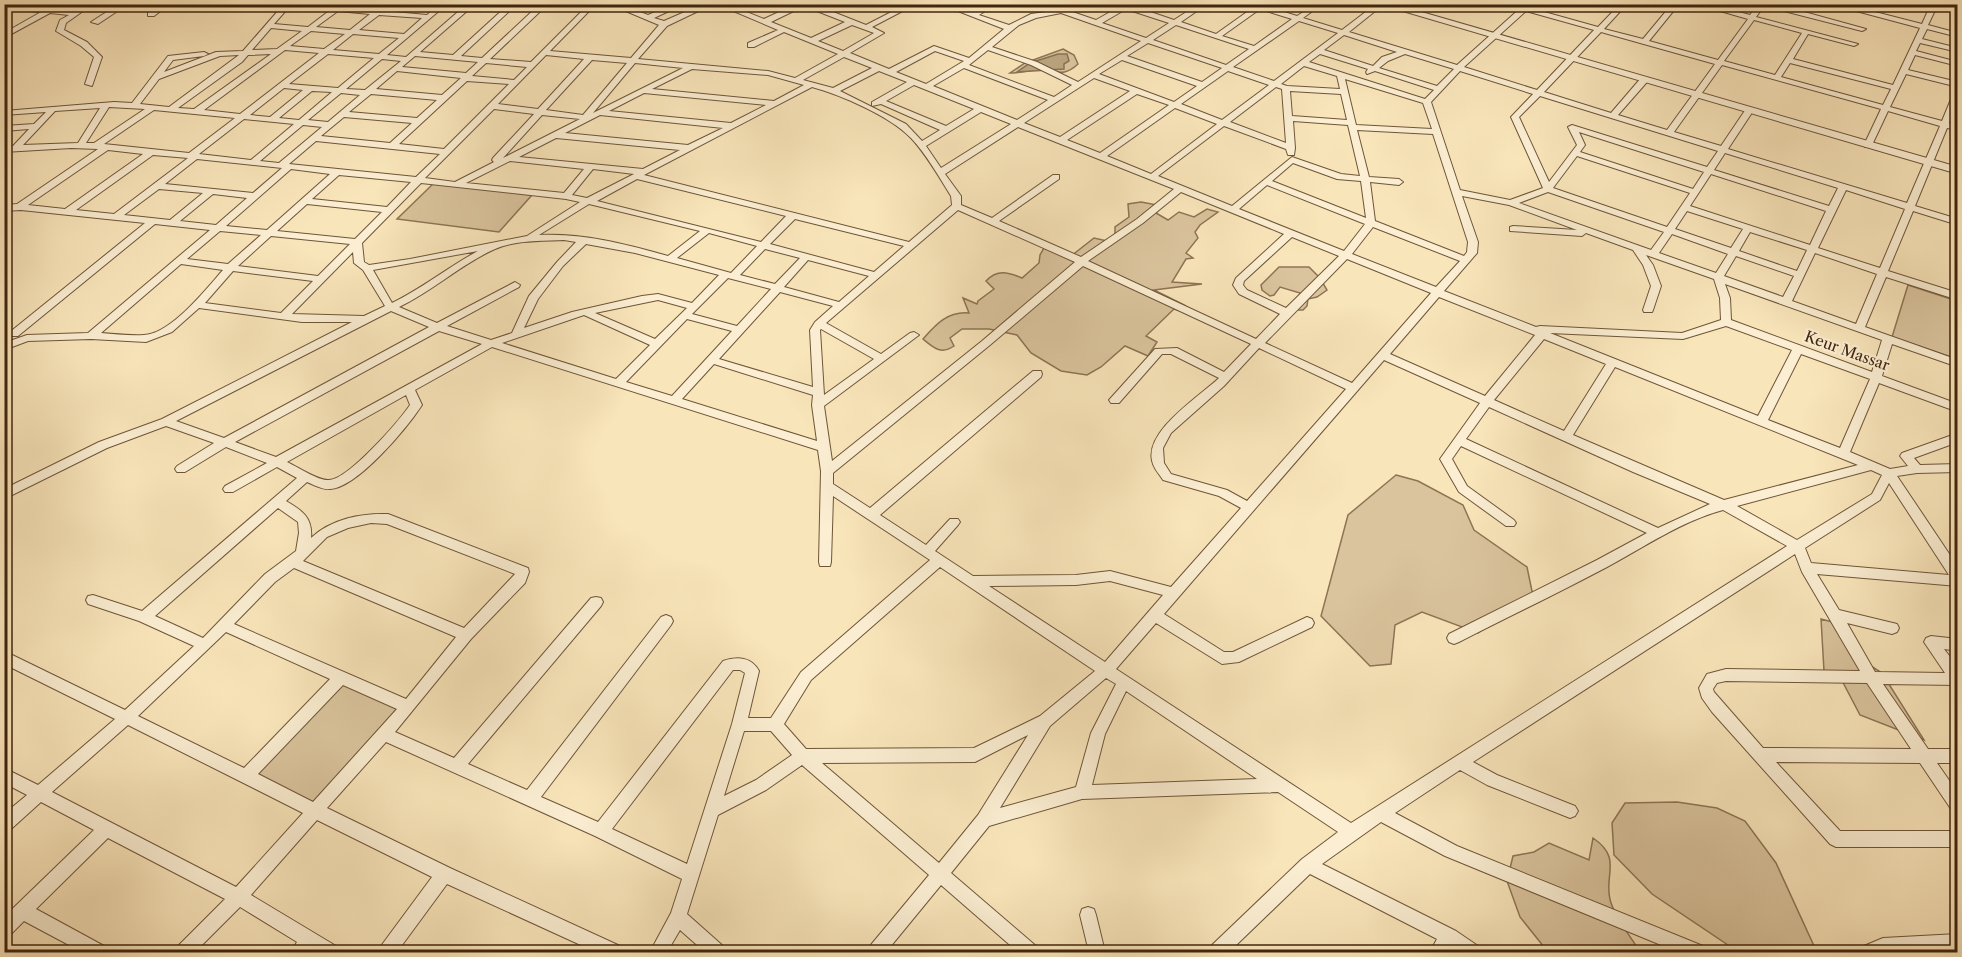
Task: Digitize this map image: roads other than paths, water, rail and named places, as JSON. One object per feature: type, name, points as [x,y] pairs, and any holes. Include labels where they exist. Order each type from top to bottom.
[{"type":"street","points":[[4,36],[60,4]]},
{"type":"street","points":[[89,84],[98,57],[86,46],[60,31],[63,22],[90,4]]},
{"type":"street","points":[[95,22],[125,4]]},
{"type":"street","points":[[151,14],[167,4]]},
{"type":"street","points":[[116,217],[388,4]]},
{"type":"street","points":[[252,163],[444,4]]},
{"type":"street","points":[[92,336],[255,196],[314,138],[472,4]]},
{"type":"street","points":[[455,58],[514,4]]},
{"type":"street","points":[[392,146],[545,4]]},
{"type":"street","points":[[285,315],[593,4]]},
{"type":"street","points":[[648,18],[681,4]]},
{"type":"street","points":[[587,117],[664,24],[710,4]]},
{"type":"street","points":[[720,4],[1889,473],[1917,469],[1958,468]]},
{"type":"street","points":[[764,22],[804,4],[880,33],[796,81]]},
{"type":"street","points":[[867,27],[913,4]]},
{"type":"street","points":[[943,4],[1009,28]]},
{"type":"street","points":[[973,15],[993,4]]},
{"type":"street","points":[[1041,4],[1286,88],[1344,92]]},
{"type":"street","points":[[1181,4],[1201,7]]},
{"type":"street","points":[[1100,157],[1316,6],[1312,4]]},
{"type":"street","points":[[1152,177],[1382,4],[1958,171]]},
{"type":"street","points":[[1624,4],[1515,117],[1548,189],[1800,275]]},
{"type":"street","points":[[1644,42],[1676,4]]},
{"type":"street","points":[[1699,4],[1806,32],[1852,47],[1870,13]]},
{"type":"street","points":[[1669,133],[1764,4],[1862,29]]},
{"type":"street","points":[[1833,4],[1958,34]]},
{"type":"street","points":[[1868,145],[1935,4]]},
{"type":"street","points":[[170,110],[239,60],[288,5],[340,7],[430,17]]},
{"type":"street","points":[[619,5],[664,24]]},
{"type":"street","points":[[1216,37],[1257,5],[1538,93],[1580,118],[1709,171],[1832,210]]},
{"type":"street","points":[[1096,23],[1121,6],[1255,49]]},
{"type":"street","points":[[4,12],[12,7],[75,13]]},
{"type":"street","points":[[196,112],[340,7]]},
{"type":"street","points":[[940,173],[1201,7]]},
{"type":"street","points":[[1427,102],[1458,69],[1527,7],[1644,42],[1958,128]]},
{"type":"street","points":[[926,87],[988,48],[1009,28],[1034,16],[1060,11]]},
{"type":"street","points":[[811,41],[851,22]]},
{"type":"street","points":[[269,26],[407,36]]},
{"type":"street","points":[[751,45],[783,30]]},
{"type":"street","points":[[1777,78],[1806,32]]},
{"type":"street","points":[[1918,40],[1958,50]]},
{"type":"street","points":[[889,72],[934,48],[1055,100]]},
{"type":"street","points":[[988,48],[1039,65],[1078,85]]},
{"type":"street","points":[[134,106],[167,61],[174,56],[281,50],[381,57],[455,58],[533,65]]},
{"type":"street","points":[[1319,51],[1438,89]]},
{"type":"street","points":[[1360,81],[1385,59],[1404,52]]},
{"type":"street","points":[[1912,52],[1958,64]]},
{"type":"street","points":[[544,53],[768,74],[834,91],[903,126],[921,145],[956,196],[957,206]]},
{"type":"street","points":[[155,78],[219,54]]},
{"type":"street","points":[[1122,57],[1203,85]]},
{"type":"street","points":[[491,165],[589,58]]},
{"type":"street","points":[[1788,60],[1895,88]]},
{"type":"street","points":[[1304,63],[1427,102]]},
{"type":"street","points":[[455,184],[690,67]]},
{"type":"street","points":[[834,91],[878,68]]},
{"type":"street","points":[[396,69],[516,82]]},
{"type":"street","points":[[1903,70],[1958,85]]},
{"type":"street","points":[[1249,507],[1223,493],[1167,477],[1158,463],[1157,448],[1167,430],[1226,377],[1346,255],[1371,223],[1365,179],[1340,74]]},
{"type":"street","points":[[1094,75],[1291,148]]},
{"type":"street","points":[[1613,116],[1644,80]]},
{"type":"street","points":[[868,107],[913,82]]},
{"type":"street","points":[[527,239],[587,202],[810,85]]},
{"type":"street","points":[[283,86],[444,98]]},
{"type":"street","points":[[272,119],[311,88]]},
{"type":"street","points":[[1286,88],[1292,160]]},
{"type":"street","points":[[1060,141],[1136,91]]},
{"type":"street","points":[[606,92],[774,104]]},
{"type":"street","points":[[1860,329],[1958,92]]},
{"type":"street","points":[[880,100],[946,129]]},
{"type":"street","points":[[876,952],[984,820],[1045,721],[1106,670],[1472,253],[1473,242],[1427,102]]},
{"type":"street","points":[[80,146],[106,105]]},
{"type":"street","points":[[4,113],[106,105],[134,106],[330,125]]},
{"type":"street","points":[[492,106],[587,117]]},
{"type":"street","points":[[96,146],[152,108]]},
{"type":"street","points":[[16,148],[53,109]]},
{"type":"street","points":[[921,145],[980,109]]},
{"type":"street","points":[[1653,255],[1749,111]]},
{"type":"street","points":[[599,113],[732,126]]},
{"type":"street","points":[[343,114],[418,121]]},
{"type":"street","points":[[1580,118],[1613,116],[1958,222]]},
{"type":"street","points":[[1288,118],[1436,132]]},
{"type":"street","points":[[1510,203],[1548,189],[1581,145],[1580,118]]},
{"type":"street","points":[[4,129],[37,126]]},
{"type":"street","points":[[553,135],[689,148]]},
{"type":"street","points":[[314,138],[447,152]]},
{"type":"street","points":[[4,149],[96,146],[566,196],[707,230],[762,247],[875,275]]},
{"type":"street","points":[[4,216],[106,147]]},
{"type":"street","points":[[67,212],[151,152]]},
{"type":"street","points":[[1575,153],[1694,192]]},
{"type":"street","points":[[506,158],[590,166],[640,174],[911,245]]},
{"type":"street","points":[[1292,160],[1340,177],[1399,182]]},
{"type":"street","points":[[1232,210],[1292,160]]},
{"type":"street","points":[[566,196],[590,166]]},
{"type":"street","points":[[4,347],[27,338],[92,336],[146,339],[168,330],[197,305],[231,267],[337,172]]},
{"type":"street","points":[[992,222],[1056,177]]},
{"type":"street","points":[[1266,182],[1466,260]]},
{"type":"street","points":[[157,186],[255,196]]},
{"type":"street","points":[[1786,302],[1843,187]]},
{"type":"street","points":[[827,471],[986,343],[1093,252],[1126,231],[1180,189]]},
{"type":"street","points":[[172,223],[212,191]]},
{"type":"street","points":[[1457,192],[1510,203],[1958,364]]},
{"type":"street","points":[[305,201],[389,210]]},
{"type":"street","points":[[957,206],[1353,388]]},
{"type":"street","points":[[825,562],[827,471],[814,337],[819,324],[957,206]]},
{"type":"street","points":[[4,208],[20,207],[357,242]]},
{"type":"street","points":[[1685,207],[1958,297]]},
{"type":"street","points":[[617,384],[693,306],[762,247],[793,215]]},
{"type":"street","points":[[9,332],[153,221]]},
{"type":"street","points":[[1528,328],[1683,336],[1726,322],[1725,298],[1718,278],[1748,228]]},
{"type":"street","points":[[1513,229],[1596,234]]},
{"type":"street","points":[[669,260],[707,230]]},
{"type":"street","points":[[1287,313],[1243,292],[1238,285],[1240,280],[1291,233]]},
{"type":"street","points":[[367,268],[548,236],[584,240],[669,260],[840,306]]},
{"type":"street","points":[[516,334],[533,298],[560,264],[584,240]]},
{"type":"street","points":[[357,242],[359,263],[367,268],[385,301],[392,308],[438,327],[490,344],[825,448]]},
{"type":"street","points":[[4,495],[103,446],[166,422],[366,319],[392,308],[417,295],[457,266],[492,247]]},
{"type":"street","points":[[1637,249],[1648,265],[1656,286],[1648,310]]},
{"type":"street","points":[[674,401],[805,258]]},
{"type":"street","points":[[179,261],[321,279]]},
{"type":"street","points":[[181,469],[224,443],[515,285]]},
{"type":"street","points":[[230,489],[490,344],[603,307],[658,297],[693,306]]},
{"type":"street","points":[[197,305],[313,320],[366,319]]},
{"type":"street","points":[[587,313],[657,344]]},
{"type":"street","points":[[684,315],[739,330]]},
{"type":"street","name":"Keur Massar","points":[[1726,322],[1958,408]]},
{"type":"street","points":[[819,324],[882,359]]},
{"type":"street","points":[[9,332],[27,338]]},
{"type":"street","points":[[1510,523],[1463,489],[1446,459],[1487,401],[1542,334]]},
{"type":"street","points":[[819,399],[882,359],[914,335]]},
{"type":"street","points":[[1843,454],[1876,378],[1888,339]]},
{"type":"street","points":[[1761,422],[1798,349]]},
{"type":"street","points":[[1115,400],[1159,351],[1173,350],[1226,377]]},
{"type":"street","points":[[1383,355],[1726,506],[1798,547],[1807,568],[1871,677],[1958,807]]},
{"type":"street","points":[[711,360],[819,399]]},
{"type":"street","points":[[1566,437],[1613,362]]},
{"type":"street","points":[[871,515],[1037,374]]},
{"type":"street","points":[[166,422],[276,462],[329,485],[335,484],[384,445],[416,405],[409,388]]},
{"type":"street","points":[[1917,469],[1906,456],[1958,437]]},
{"type":"street","points":[[1459,440],[1658,533]]},
{"type":"street","points":[[1454,638],[1709,509],[1871,466]]},
{"type":"street","points":[[1217,952],[1308,865],[1351,832],[1875,497],[1889,473]]},
{"type":"street","points":[[1889,473],[1958,579]]},
{"type":"street","points":[[144,617],[307,476]]},
{"type":"street","points":[[827,486],[1351,832]]},
{"type":"street","points":[[277,502],[302,517],[306,525],[297,558]]},
{"type":"street","points":[[4,825],[205,645],[270,578],[297,558],[323,534],[345,524],[371,518],[388,519],[523,572],[520,579],[466,635],[384,734],[238,897],[184,952]]},
{"type":"street","points":[[927,552],[954,522]]},
{"type":"street","points":[[297,558],[466,635]]},
{"type":"street","points":[[775,725],[806,676],[939,560]]},
{"type":"street","points":[[1807,568],[1958,579]]},
{"type":"street","points":[[970,581],[1076,580],[1110,576],[1174,593]]},
{"type":"street","points":[[93,600],[144,617],[205,645]]},
{"type":"street","points":[[456,767],[596,602]]},
{"type":"street","points":[[1155,615],[1211,654],[1222,658],[1234,658],[1307,623]]},
{"type":"street","points":[[1835,615],[1892,628]]},
{"type":"street","points":[[529,800],[666,621]]},
{"type":"street","points":[[225,626],[408,707]]},
{"type":"street","points":[[1958,645],[1931,642],[1958,679]]},
{"type":"street","points":[[4,657],[444,873],[614,952]]},
{"type":"street","points":[[601,831],[728,665],[733,663],[747,666],[752,671],[739,724],[678,916],[658,952]]},
{"type":"street","points":[[1958,679],[1726,675],[1712,678],[1706,688],[1716,708],[1836,839],[1958,838]]},
{"type":"street","points":[[246,776],[341,677]]},
{"type":"street","points":[[1082,792],[1098,733],[1124,682]]},
{"type":"street","points":[[712,810],[761,785],[803,756],[975,755],[1016,732],[1045,721]]},
{"type":"street","points":[[739,724],[775,725],[803,756],[1030,952]]},
{"type":"street","points":[[384,734],[601,831],[692,875]]},
{"type":"street","points":[[1759,755],[1958,756]]},
{"type":"street","points":[[1459,762],[1492,780],[1570,811]]},
{"type":"street","points":[[4,775],[238,897],[330,952]]},
{"type":"street","points":[[984,820],[1082,792],[1280,785]]},
{"type":"street","points":[[1380,813],[1451,851],[1696,952]]},
{"type":"street","points":[[4,929],[106,829]]},
{"type":"street","points":[[1308,865],[1450,938],[1472,952]]},
{"type":"street","points":[[387,952],[444,873]]},
{"type":"street","points":[[22,911],[98,952]]},
{"type":"street","points":[[1089,915],[1097,952]]},
{"type":"street","points":[[678,916],[717,952]]},
{"type":"street","points":[[1438,952],[1450,938]]},
{"type":"street","points":[[299,952],[310,939]]},
{"type":"street","points":[[1870,952],[1883,946],[1958,942]]}]
